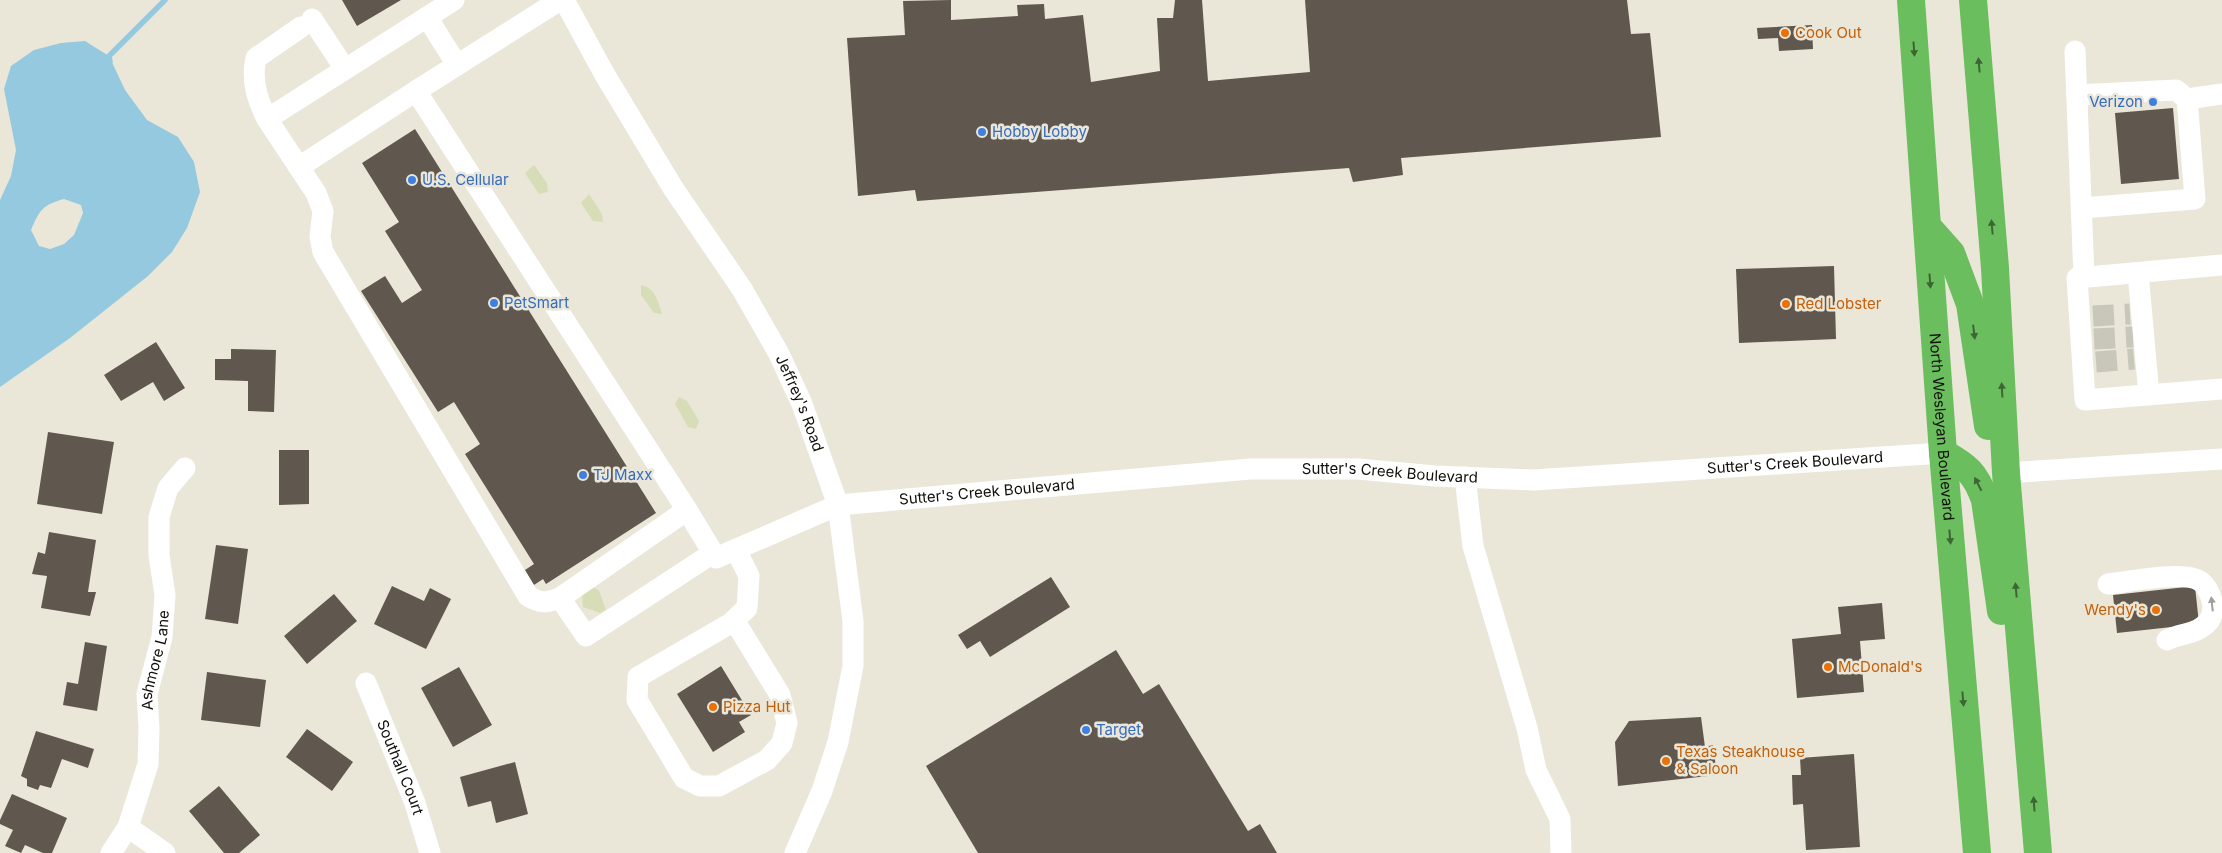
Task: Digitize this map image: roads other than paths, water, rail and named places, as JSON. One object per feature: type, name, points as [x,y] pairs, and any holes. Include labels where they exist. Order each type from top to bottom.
[{"type":"highway","name":"North Wesleyan Boulevard","points":[[1911,0],[1943,453],[1976,853]]},
{"type":"highway","points":[[1973,0],[1995,268],[2006,473],[2038,853]]},
{"type":"highway","points":[[1927,226],[1951,253],[1970,304],[1990,439],[1997,460],[2006,473]]},
{"type":"highway","points":[[1943,453],[1970,470],[1980,485],[1985,500],[2003,630],[2007,687],[2015,703],[2027,716]]},
{"type":"street","points":[[268,119],[454,0]]},
{"type":"street","points":[[299,168],[456,65],[560,0]]},
{"type":"street","name":"Jeffrey's Road","points":[[564,0],[605,75],[673,188],[742,289],[779,354],[802,404],[838,505],[852,612],[853,666],[838,742],[822,791],[795,853]]},
{"type":"street","points":[[427,17],[456,65]]},
{"type":"street","points":[[345,69],[307,23],[256,58],[253,71],[259,102],[316,193],[323,211],[320,237],[323,252],[528,596],[539,603],[547,603],[560,598],[687,510]]},
{"type":"street","points":[[2075,51],[2085,94],[2082,208],[2084,277]]},
{"type":"street","points":[[2082,208],[2195,199],[2187,99],[2176,90],[2085,94]]},
{"type":"street","points":[[416,91],[713,553],[586,636],[560,598]]},
{"type":"street","points":[[2085,94],[2108,104],[2171,100],[2179,104],[2184,166],[2194,178]]},
{"type":"street","points":[[2187,99],[2222,94]]},
{"type":"street","points":[[2222,265],[2077,278],[2086,317],[2088,340],[2089,362],[2085,400],[2222,389]]},
{"type":"street","points":[[2138,273],[2136,314],[2139,358],[2148,395]]},
{"type":"street","name":"Sutter's Creek Boulevard","points":[[713,553],[716,558],[838,505],[1250,468],[1358,469],[1534,480],[1943,453]]},
{"type":"street","points":[[2006,473],[2222,458]]},
{"type":"street","name":"Ashmore Lane","points":[[111,853],[128,827],[148,764],[149,728],[147,694],[162,637],[165,595],[159,555],[159,516],[168,488],[186,468]]},
{"type":"street","points":[[1465,477],[1473,546],[1527,728],[1536,770],[1560,819],[1561,853]]},
{"type":"street","points":[[734,620],[780,695],[787,723],[782,743],[766,760],[719,786],[700,786],[684,778],[637,700],[638,677],[734,620],[746,608],[749,576],[736,550]]},
{"type":"street","points":[[2108,584],[2182,576],[2199,581],[2210,592],[2214,608],[2210,621],[2194,632],[2178,633],[2167,640]]},
{"type":"street","name":"Southall Court","points":[[366,683],[414,803],[430,853]]},
{"type":"street","points":[[128,827],[165,853]]},
{"type":"water","points":[[85,41],[109,56],[125,90],[147,120],[178,137],[194,162],[200,192],[187,228],[172,252],[148,276],[70,338],[0,387],[0,200],[11,176],[16,150],[4,89],[11,66],[34,50],[61,43]],"holes":[[[64,199],[81,205],[83,213],[74,235],[64,244],[50,249],[39,246],[31,230],[43,209],[51,203]]]},
{"type":"waterway","points":[[110,62],[109,56],[165,0]]},
{"type":"tunnel","points":[[2093,316],[2130,314]]},
{"type":"tunnel","points":[[2094,339],[2133,337]]},
{"type":"tunnel","points":[[2096,362],[2134,359]]},
{"type":"place","name":"Cook Out","points":[[1785,33]]},
{"type":"place","name":"Verizon","points":[[2153,102]]},
{"type":"place","name":"Hobby Lobby","points":[[982,132]]},
{"type":"place","name":"U.S. Cellular","points":[[412,180]]},
{"type":"place","name":"PetSmart","points":[[494,303]]},
{"type":"place","name":"Red Lobster","points":[[1786,304]]},
{"type":"place","name":"TJ Maxx","points":[[583,475]]},
{"type":"place","name":"Wendy's","points":[[2156,610]]},
{"type":"place","name":"McDonald's","points":[[1828,667]]},
{"type":"place","name":"Pizza Hut","points":[[713,707]]},
{"type":"place","name":"Target","points":[[1086,730]]},
{"type":"place","name":"Texas Steakhouse & Saloon","points":[[1666,761]]}]
